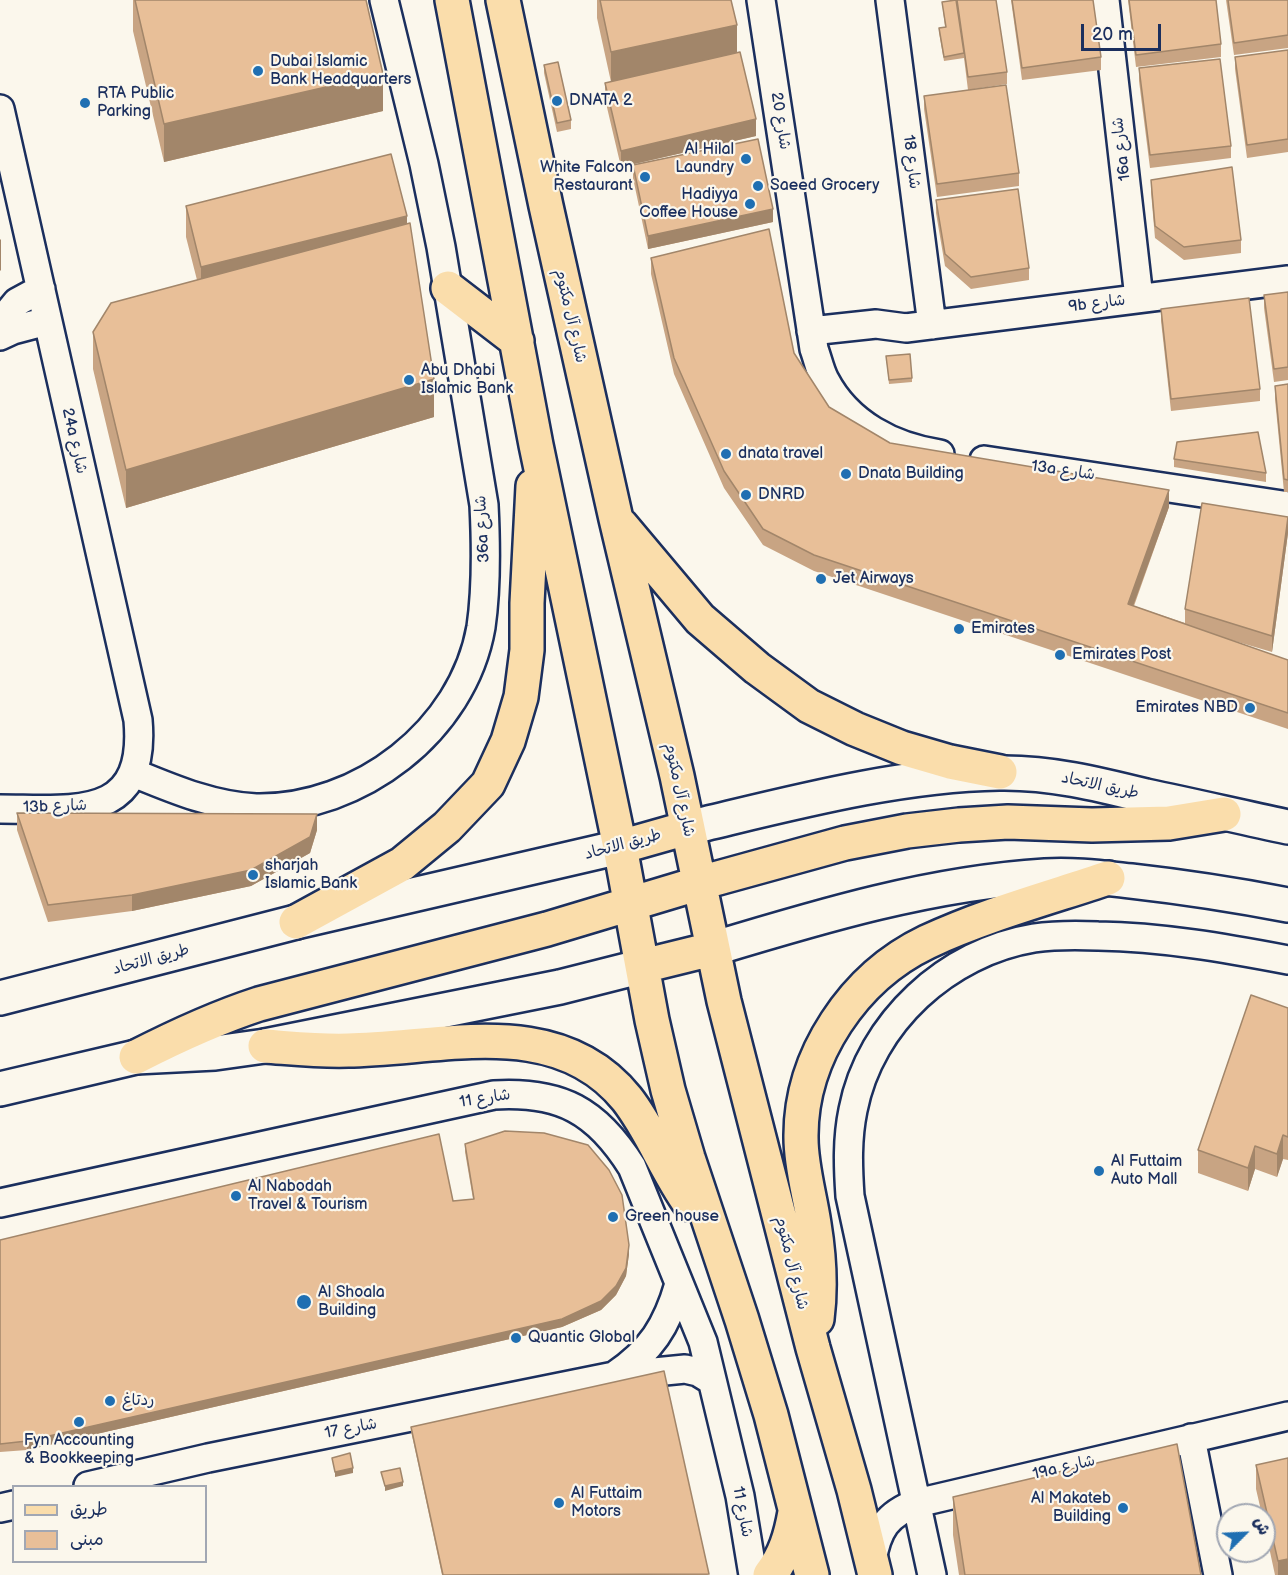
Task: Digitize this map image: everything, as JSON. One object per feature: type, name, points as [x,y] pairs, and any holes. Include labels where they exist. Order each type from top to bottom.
[{"type":"main road","points":[[453,0],[536,445],[632,904],[652,1020],[668,1090],[771,1415],[812,1575]]},
{"type":"main road","name":"شارع آل مكتوم","points":[[503,0],[546,206],[616,519],[677,776],[724,1001],[813,1348],[851,1479],[873,1568]]},
{"type":"main road","points":[[448,288],[517,341]]},
{"type":"main road","points":[[296,922],[402,864],[447,827],[488,784],[508,741],[521,697],[527,650],[529,550],[536,445]]},
{"type":"main road","points":[[616,519],[700,619],[757,668],[809,706],[855,729],[902,748],[950,762],[1000,772]]},
{"type":"main road","name":"طريق الاتحاد","points":[[0,1008],[16,995],[296,922],[620,847],[687,828],[791,804],[926,778],[1000,772],[1056,777],[1093,783],[1288,827]]},
{"type":"main road","points":[[136,1057],[216,1018],[259,1004],[547,930],[700,883],[844,843],[907,831],[1008,822],[1092,825],[1168,823],[1224,813]]},
{"type":"main road","points":[[0,1089],[136,1057],[215,1053],[266,1046],[560,987],[712,949],[886,899],[983,883],[1046,876],[1108,878],[1193,888],[1288,905]]},
{"type":"main road","points":[[813,1348],[818,1307],[818,1266],[801,1139],[805,1098],[816,1059],[836,1023],[861,991],[891,964],[926,943],[963,927],[1108,878]]},
{"type":"main road","points":[[266,1046],[348,1050],[425,1044],[503,1042],[533,1044],[561,1051],[583,1062],[609,1080],[627,1099],[689,1203],[711,1226]]},
{"type":"main road","points":[[770,1575],[784,1554],[792,1532],[796,1510]]},
{"type":"street","name":"36a شارع","points":[[134,773],[211,802],[256,807],[300,804],[343,792],[382,772],[417,744],[446,710],[467,671],[480,629],[486,544],[481,485],[448,288],[424,164],[384,0]]},
{"type":"street","name":"شارع 20","points":[[761,0],[812,340]]},
{"type":"street","name":"شارع 18","points":[[890,0],[932,325]]},
{"type":"street","name":"16a شارع","points":[[1105,0],[1139,298]]},
{"type":"street","name":"24a شارع","points":[[0,109],[138,720],[138,756],[134,773]]},
{"type":"street","name":"9b شارع","points":[[812,340],[878,339],[906,328],[1288,280]]},
{"type":"street","points":[[0,323],[17,302],[41,289]]},
{"type":"street","points":[[0,336],[47,321]]},
{"type":"street","name":"13a شارع","points":[[812,340],[825,381],[843,406],[865,426],[891,441],[920,451],[1288,506]]},
{"type":"street","name":"13b شارع","points":[[0,809],[76,809],[93,806],[110,799],[124,788],[134,773]]},
{"type":"street","points":[[932,1575],[850,1196],[848,1152],[853,1108],[867,1066],[889,1029],[912,1000],[952,969],[992,949],[1034,938],[1135,937],[1209,945],[1288,960]]},
{"type":"street","name":"شارع 11","points":[[0,1203],[494,1095],[522,1094],[549,1098],[575,1108],[598,1123],[617,1143],[632,1167],[703,1342],[740,1496],[753,1575]]},
{"type":"street","name":"شارع 17","points":[[614,1376],[630,1365],[658,1335],[671,1311],[679,1284]]},
{"type":"street","name":"شارع 17","points":[[92,1485],[208,1458],[614,1376],[685,1369],[698,1372],[711,1380]]},
{"type":"street","name":"19a شارع","points":[[873,1568],[875,1540],[886,1522],[902,1509],[917,1503],[1288,1416]]},
{"type":"street","points":[[1191,1438],[1218,1575]]},
{"type":"building","name":"Dubai Islamic Bank Headquarters","points":[[135,0],[366,0],[383,74],[164,124]]},
{"type":"building","points":[[600,0],[731,0],[737,25],[611,52]]},
{"type":"building","points":[[956,0],[964,53],[944,57],[939,28],[946,27],[942,2]]},
{"type":"building","points":[[957,0],[996,0],[1007,72],[968,77]]},
{"type":"building","points":[[1012,0],[1093,0],[1101,57],[1022,68]]},
{"type":"building","points":[[1129,0],[1216,0],[1221,44],[1136,55]]},
{"type":"building","points":[[1228,0],[1288,0],[1288,35],[1234,43]]},
{"type":"building","points":[[1288,50],[1288,139],[1247,145],[1235,57]]},
{"type":"building","points":[[740,52],[756,119],[621,151],[605,83]]},
{"type":"building","points":[[1220,59],[1231,146],[1150,155],[1139,68]]},
{"type":"building","points":[[558,62],[571,120],[557,123],[544,65]]},
{"type":"building","points":[[1006,85],[1019,173],[937,184],[924,96]]},
{"type":"building","points":[[758,139],[773,209],[648,236],[633,165]]},
{"type":"building","points":[[391,154],[407,216],[201,267],[186,206]]},
{"type":"building","points":[[1232,167],[1241,240],[1184,247],[1155,226],[1151,180]]},
{"type":"building","points":[[1018,189],[1029,268],[971,277],[945,254],[936,200]]},
{"type":"building","points":[[410,223],[434,379],[126,470],[93,332],[111,303]]},
{"type":"building","name":"Dnata Building","points":[[769,229],[794,353],[829,407],[890,443],[1169,490],[1128,604],[1288,660],[1288,713],[814,555],[763,529],[724,471],[674,358],[651,258]]},
{"type":"building","points":[[1288,292],[1288,367],[1274,369],[1264,295]]},
{"type":"building","points":[[1249,298],[1260,389],[1171,399],[1161,309]]},
{"type":"building","points":[[910,354],[912,378],[889,380],[886,356]]},
{"type":"building","points":[[1288,384],[1288,480],[1284,479],[1275,386]]},
{"type":"building","points":[[1258,432],[1266,473],[1174,459],[1177,442]]},
{"type":"building","points":[[1202,503],[1288,517],[1272,636],[1185,609]]},
{"type":"building","points":[[17,813],[317,814],[310,837],[251,870],[132,895],[48,905]]},
{"type":"building","points":[[1251,995],[1288,1008],[1288,1137],[1283,1135],[1277,1154],[1255,1146],[1248,1168],[1198,1150]]},
{"type":"building","name":"Al Shoala Building","points":[[505,1131],[544,1133],[588,1145],[609,1170],[622,1195],[629,1245],[626,1268],[616,1286],[601,1301],[562,1319],[27,1441],[0,1444],[0,1240],[439,1134],[453,1201],[474,1199],[465,1144]]},
{"type":"building","name":"Al Futtaim Motors","points":[[664,1371],[709,1574],[443,1575],[411,1427]]},
{"type":"building","name":"Al Makateb Building","points":[[1177,1444],[1201,1575],[965,1575],[953,1497]]},
{"type":"building","points":[[350,1453],[353,1468],[335,1472],[332,1458]]},
{"type":"building","points":[[1288,1458],[1288,1559],[1278,1561],[1276,1503],[1265,1503],[1256,1465]]},
{"type":"building","points":[[400,1468],[403,1482],[385,1486],[381,1472]]},
{"type":"place","name":"Dubai Islamic Bank Headquarters","points":[[258,71]]},
{"type":"place","name":"DNATA 2","points":[[557,101]]},
{"type":"place","name":"RTA Public Parking","points":[[85,103]]},
{"type":"place","name":"Al Hilal Laundry","points":[[746,159]]},
{"type":"place","name":"White Falcon Restaurant","points":[[645,177]]},
{"type":"place","name":"Saeed Grocery","points":[[758,186]]},
{"type":"place","name":"Hadiyya Coffee House","points":[[750,204]]},
{"type":"place","name":"Abu Dhabi Islamic Bank","points":[[409,380]]},
{"type":"place","name":"dnata travel","points":[[726,454]]},
{"type":"place","name":"Dnata Building","points":[[846,474]]},
{"type":"place","name":"DNRD","points":[[746,495]]},
{"type":"place","name":"Jet Airways","points":[[821,579]]},
{"type":"place","name":"Emirates","points":[[959,629]]},
{"type":"place","name":"Emirates Post","points":[[1060,655]]},
{"type":"place","name":"Emirates NBD","points":[[1250,708]]},
{"type":"place","name":"sharjah Islamic Bank","points":[[253,875]]},
{"type":"place","name":"Al Futtaim Auto Mall","points":[[1099,1171]]},
{"type":"place","name":"Al Nabodah Travel & Tourism","points":[[236,1196]]},
{"type":"place","name":"Green house","points":[[613,1217]]},
{"type":"place","name":"Al Shoala Building","points":[[304,1302]]},
{"type":"place","name":"Quantic Global","points":[[516,1338]]},
{"type":"place","name":"ردتاغ","points":[[110,1401]]},
{"type":"place","name":"Fyn Accounting & Bookkeeping","points":[[79,1422]]},
{"type":"place","name":"Al Futtaim Motors","points":[[559,1503]]},
{"type":"place","name":"Al Makateb Building","points":[[1123,1508]]}]
